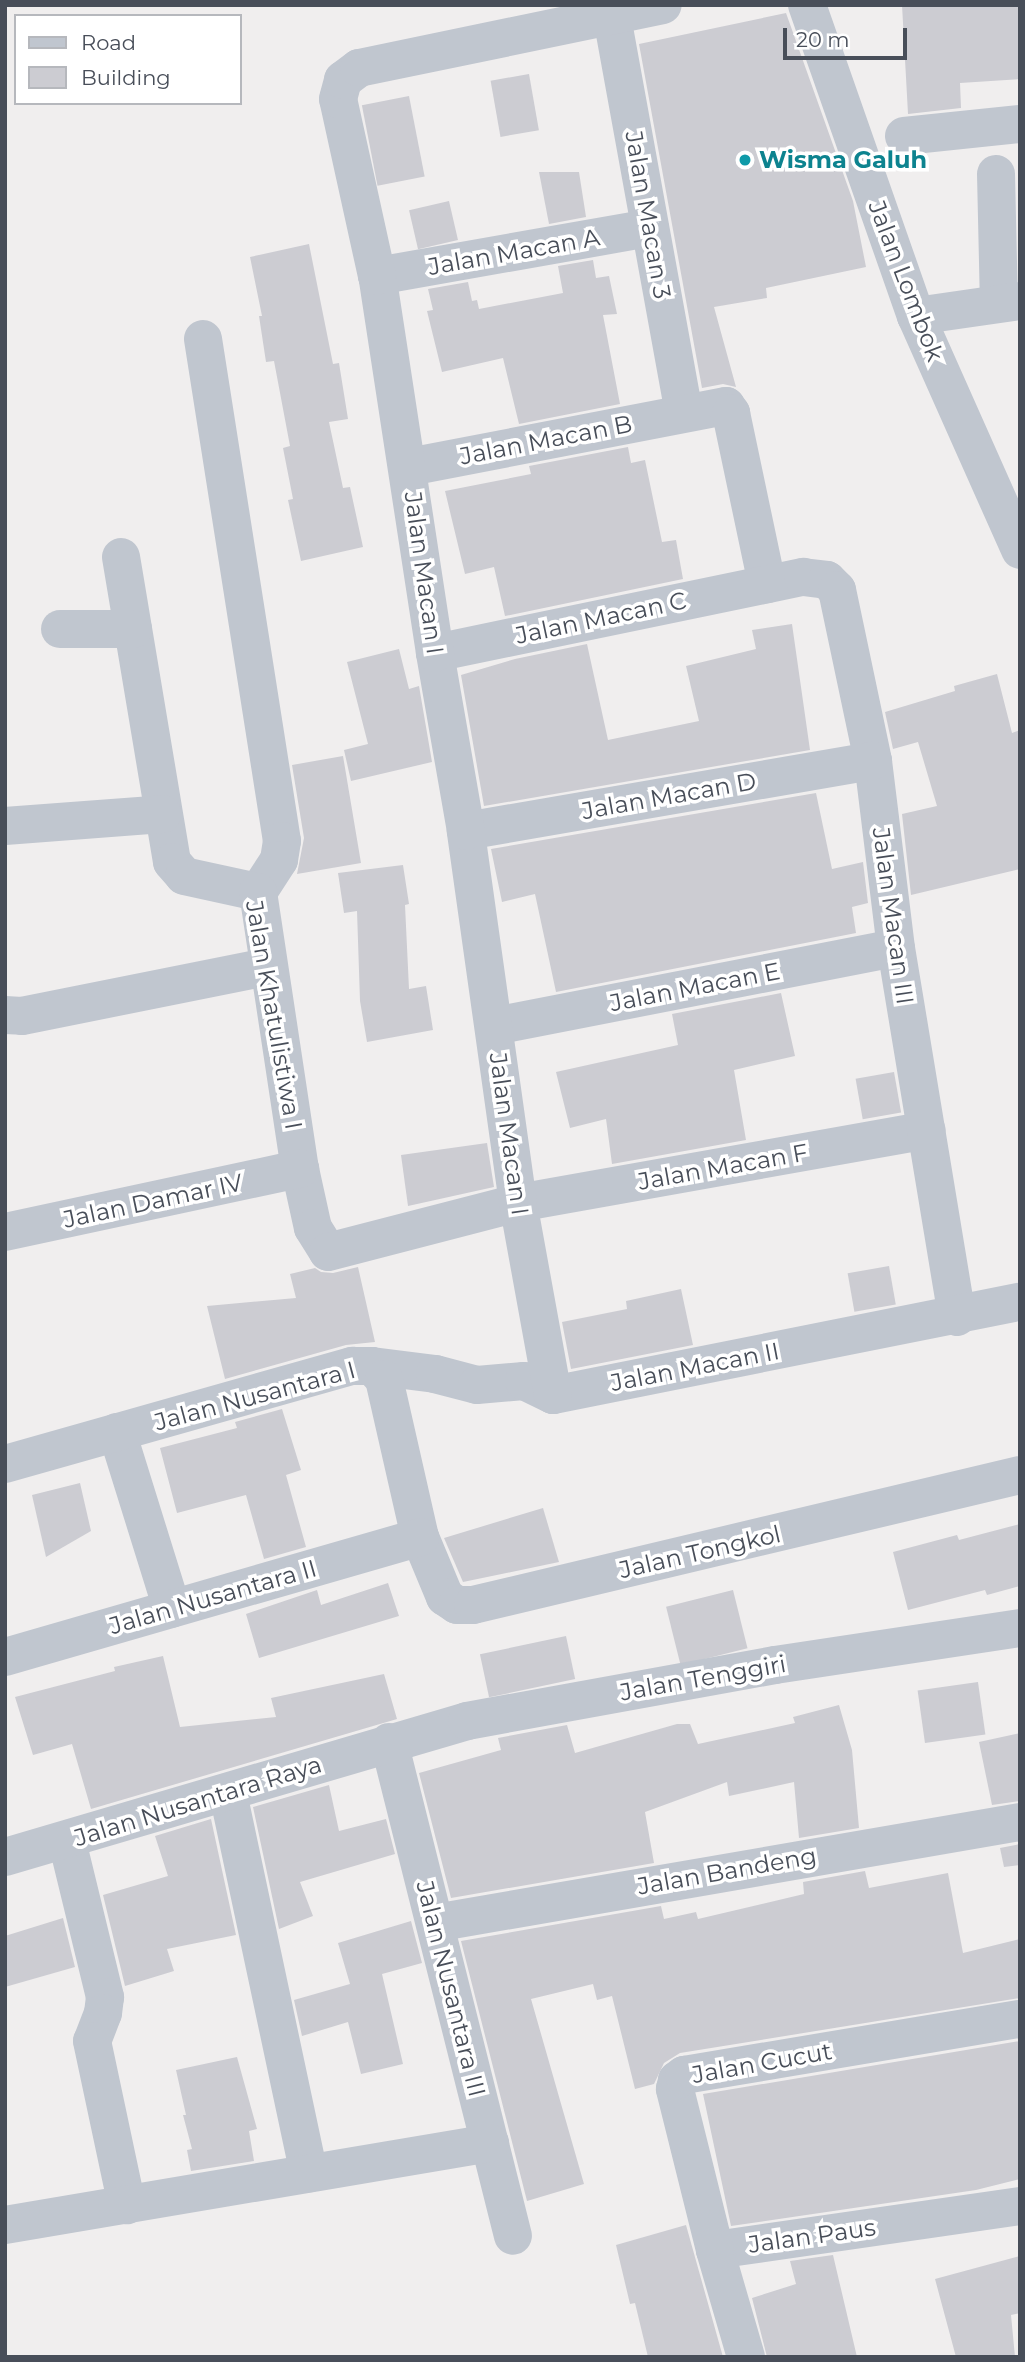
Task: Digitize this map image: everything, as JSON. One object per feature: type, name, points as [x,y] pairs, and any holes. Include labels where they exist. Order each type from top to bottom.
[{"type":"street","name":"Jalan Macan I","points":[[553,1395],[518,1203],[466,831],[435,653],[409,467],[377,276],[338,99],[343,80],[359,68],[663,5]]},
{"type":"street","name":"Jalan Lombok","points":[[807,5],[916,316],[1020,550]]},
{"type":"street","name":"Jalan Macan 3","points":[[612,17],[684,414]]},
{"type":"street","points":[[904,136],[1020,124]]},
{"type":"street","points":[[916,316],[1009,302],[996,174]]},
{"type":"street","name":"Jalan Macan A","points":[[377,276],[650,228]]},
{"type":"street","points":[[203,339],[282,841],[279,860],[258,892]]},
{"type":"street","points":[[684,414],[726,406],[731,413],[767,584]]},
{"type":"street","name":"Jalan Macan B","points":[[409,467],[684,414]]},
{"type":"street","name":"Jalan Khatulistiwa I","points":[[121,557],[172,862],[184,876],[258,892],[300,1169],[313,1228],[328,1251],[518,1203]]},
{"type":"street","name":"Jalan Macan III","points":[[767,584],[803,577],[827,580],[836,590],[873,761],[895,948],[928,1130],[957,1317]]},
{"type":"street","name":"Jalan Macan C","points":[[435,653],[767,584]]},
{"type":"street","points":[[60,629],[133,629]]},
{"type":"street","name":"Jalan Macan D","points":[[466,831],[873,761]]},
{"type":"street","points":[[5,826],[163,814]]},
{"type":"street","name":"Jalan Macan E","points":[[494,1026],[895,948]]},
{"type":"street","points":[[5,1015],[22,1016],[268,967]]},
{"type":"street","name":"Jalan Macan F","points":[[518,1203],[928,1130]]},
{"type":"street","name":"Jalan Damar IV","points":[[5,1232],[300,1169]]},
{"type":"street","name":"Jalan Macan II","points":[[553,1395],[957,1317],[1020,1302]]},
{"type":"street","name":"Jalan Nusantara I","points":[[5,1464],[352,1366],[372,1366],[384,1379],[420,1537]]},
{"type":"street","points":[[372,1366],[435,1374],[477,1385],[524,1381],[553,1395]]},
{"type":"street","points":[[117,1432],[172,1609]]},
{"type":"street","name":"Jalan Tongkol","points":[[420,1537],[445,1597],[457,1605],[473,1605],[1020,1475]]},
{"type":"street","name":"Jalan Nusantara II","points":[[5,1657],[420,1537]]},
{"type":"street","name":"Jalan Tenggiri","points":[[389,1742],[467,1721],[775,1665],[1020,1628]]},
{"type":"street","name":"Jalan Nusantara Raya","points":[[5,1857],[68,1841],[389,1742]]},
{"type":"street","name":"Jalan Nusantara III","points":[[389,1742],[513,2236]]},
{"type":"street","points":[[228,1793],[309,2173]]},
{"type":"street","name":"Jalan Bandeng","points":[[435,1923],[1020,1822]]},
{"type":"street","points":[[68,1841],[105,1997],[103,2012],[94,2029],[92,2041],[127,2205]]},
{"type":"street","name":"Jalan Cucut","points":[[715,2250],[675,2089],[677,2080],[684,2075],[1020,2019]]},
{"type":"street","points":[[5,2225],[490,2143]]},
{"type":"street","name":"Jalan Paus","points":[[746,2357],[715,2250],[1020,2206]]},
{"type":"building","points":[[902,5],[1020,5],[1020,79],[960,83],[961,108],[908,114]]},
{"type":"building","points":[[786,13],[853,201],[866,267],[766,288],[767,298],[714,307],[736,387],[723,384],[702,388],[639,44]]},
{"type":"building","points":[[529,74],[539,130],[500,137],[491,81]]},
{"type":"building","points":[[409,96],[425,176],[378,186],[362,105]]},
{"type":"building","points":[[539,172],[579,172],[586,217],[549,224]]},
{"type":"building","points":[[449,201],[458,240],[418,249],[409,210]]},
{"type":"building","points":[[309,244],[333,364],[339,363],[348,419],[329,422],[343,488],[350,487],[363,547],[301,561],[288,500],[293,499],[283,448],[290,446],[274,361],[266,362],[259,316],[262,316],[250,257]]},
{"type":"building","points":[[593,260],[596,278],[609,276],[617,314],[603,315],[620,404],[519,424],[503,358],[442,372],[427,311],[433,310],[428,289],[468,282],[472,301],[477,300],[479,309],[563,293],[558,266]]},
{"type":"building","points":[[628,447],[631,463],[645,460],[662,542],[676,540],[683,579],[505,616],[494,567],[465,574],[445,491],[531,474],[529,466]]},
{"type":"building","points":[[792,624],[810,750],[484,806],[461,675],[515,659],[587,644],[608,740],[699,721],[686,666],[756,649],[752,630]]},
{"type":"building","points":[[399,649],[409,689],[419,686],[432,762],[351,781],[344,750],[368,744],[347,662]]},
{"type":"building","points":[[997,674],[1012,733],[1020,730],[1020,869],[911,895],[902,814],[937,806],[918,742],[893,749],[885,712],[955,691],[954,686]]},
{"type":"building","points":[[343,756],[361,863],[297,874],[304,838],[292,765]]},
{"type":"building","points":[[816,793],[832,869],[863,862],[868,903],[852,907],[856,933],[556,992],[535,894],[502,902],[491,849]]},
{"type":"building","points":[[403,865],[409,904],[405,905],[409,989],[426,986],[433,1030],[367,1042],[360,1001],[357,911],[344,913],[338,873]]},
{"type":"building","points":[[781,993],[795,1056],[734,1070],[746,1140],[612,1164],[606,1119],[570,1128],[556,1072],[678,1045],[672,1014]]},
{"type":"building","points":[[894,1072],[901,1112],[863,1119],[856,1079]]},
{"type":"building","points":[[487,1143],[494,1187],[408,1206],[401,1155]]},
{"type":"building","points":[[889,1266],[896,1304],[854,1312],[848,1273]]},
{"type":"building","points":[[358,1267],[375,1342],[346,1345],[225,1379],[207,1306],[296,1298],[290,1274],[315,1268],[321,1272],[333,1273]]},
{"type":"building","points":[[681,1289],[693,1345],[571,1369],[562,1322],[627,1309],[626,1301]]},
{"type":"building","points":[[282,1409],[301,1470],[286,1475],[306,1547],[264,1559],[246,1495],[177,1513],[160,1448],[237,1428],[235,1422]]},
{"type":"building","points":[[80,1483],[91,1531],[46,1557],[32,1495]]},
{"type":"building","points":[[543,1508],[559,1562],[463,1582],[444,1538]]},
{"type":"building","points":[[1020,1524],[1020,1586],[987,1595],[985,1590],[908,1610],[893,1552],[957,1535],[959,1540]]},
{"type":"building","points":[[388,1583],[399,1616],[259,1658],[246,1614],[317,1590],[321,1605]]},
{"type":"building","points":[[733,1590],[748,1648],[681,1665],[666,1607]]},
{"type":"building","points":[[566,1636],[575,1679],[489,1697],[480,1654]]},
{"type":"building","points":[[163,1656],[180,1727],[276,1717],[271,1698],[384,1674],[397,1719],[91,1809],[72,1744],[33,1755],[15,1697],[115,1671],[114,1667]]},
{"type":"building","points":[[978,1682],[985,1734],[925,1743],[918,1690]]},
{"type":"building","points":[[839,1705],[852,1750],[859,1828],[799,1838],[794,1782],[729,1796],[727,1782],[645,1812],[654,1863],[451,1898],[419,1773],[501,1750],[498,1738],[567,1725],[575,1753],[677,1724],[690,1724],[698,1744],[795,1723],[793,1717]]},
{"type":"building","points":[[1020,1733],[1020,1801],[992,1805],[979,1742]]},
{"type":"building","points":[[329,1785],[339,1831],[386,1819],[395,1854],[300,1882],[313,1916],[279,1929],[253,1807]]},
{"type":"building","points":[[211,1819],[236,1935],[167,1949],[174,1971],[125,1986],[103,1895],[168,1876],[155,1836]]},
{"type":"building","points":[[1020,1844],[1020,1865],[1004,1867],[1000,1848]]},
{"type":"building","points":[[865,1871],[869,1888],[948,1873],[963,1953],[1020,1939],[1020,1998],[680,2053],[664,2063],[654,2084],[635,2089],[612,1996],[597,2000],[593,1984],[531,1999],[584,2184],[527,2201],[461,1941],[661,1906],[664,1919],[696,1912],[698,1919],[804,1894],[803,1882]]},
{"type":"building","points":[[63,1918],[75,1967],[5,1987],[5,1936]]},
{"type":"building","points":[[411,1921],[422,1963],[382,1974],[403,2064],[361,2074],[348,2022],[302,2036],[294,2000],[350,1984],[338,1943]]},
{"type":"building","points":[[1020,2041],[1020,2179],[976,2190],[731,2226],[703,2094]]},
{"type":"building","points":[[237,2057],[257,2129],[249,2131],[254,2161],[191,2171],[187,2150],[192,2149],[176,2070]]},
{"type":"building","points":[[686,2225],[723,2357],[648,2357],[635,2303],[630,2304],[616,2245]]},
{"type":"building","points":[[833,2255],[857,2357],[767,2357],[752,2298],[796,2284],[790,2261]]},
{"type":"building","points":[[1020,2256],[1020,2313],[1011,2315],[1015,2357],[956,2357],[935,2279]]},
{"type":"place","name":"Wisma Galuh","points":[[745,160]]}]
